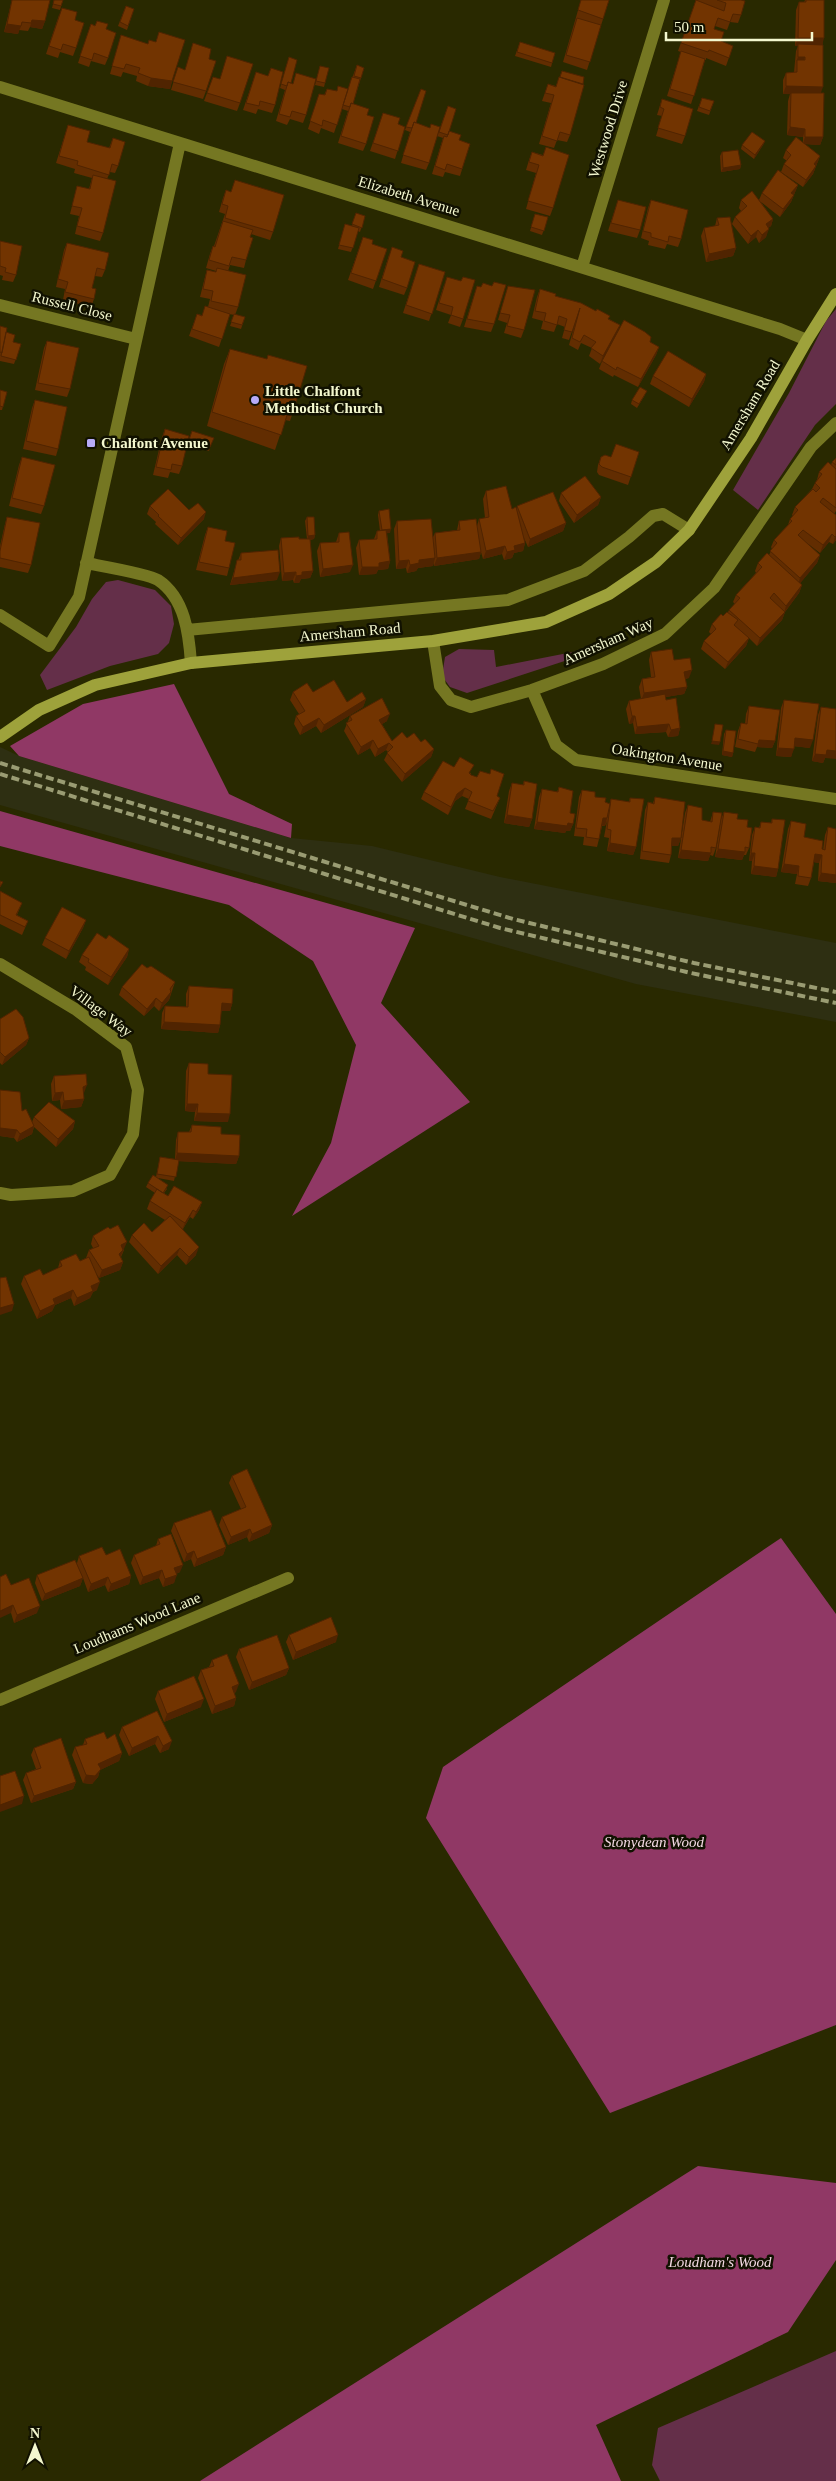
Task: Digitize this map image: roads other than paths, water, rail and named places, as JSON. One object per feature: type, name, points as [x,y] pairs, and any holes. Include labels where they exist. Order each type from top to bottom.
[{"type":"main road","name":"Amersham Road","points":[[0,737],[39,710],[95,685],[192,664],[433,641],[546,622],[609,594],[656,562],[688,530],[751,438],[807,340],[836,294]]},
{"type":"street","name":"Westwood Drive","points":[[582,267],[664,0]]},
{"type":"street","name":"Elizabeth Avenue","points":[[0,87],[780,329],[807,340]]},
{"type":"street","points":[[0,615],[49,646],[79,596],[180,143]]},
{"type":"street","name":"Russell Close","points":[[0,305],[136,339]]},
{"type":"street","name":"Amersham Way","points":[[433,641],[440,686],[451,700],[471,707],[532,690],[603,664],[665,634],[714,588],[811,447],[836,423]]},
{"type":"street","name":"Amersham Road","points":[[187,630],[508,600],[584,571],[629,537],[652,516],[663,514],[688,530]]},
{"type":"street","points":[[86,563],[157,579],[177,598],[187,630],[192,664]]},
{"type":"street","name":"Oakington Avenue","points":[[532,690],[556,745],[576,760],[836,799]]},
{"type":"street","name":"Village Way","points":[[0,964],[75,1009],[126,1047],[138,1090],[133,1134],[110,1175],[72,1191],[11,1195],[0,1193]]},
{"type":"street","name":"Loudhams Wood Lane","points":[[0,1700],[288,1578]]},
{"type":"railway","points":[[0,763],[513,919],[694,963],[836,992]]},
{"type":"railway","points":[[0,774],[500,928],[691,973],[836,1003]]},
{"type":"place","name":"Little Chalfont Methodist Church","points":[[255,400]]},
{"type":"place","name":"Chalfont Avenue","points":[[91,443]]},
{"type":"park label","name":"Stonydean Wood","points":[[654,1842]]},
{"type":"park label","name":"Loudham's Wood","points":[[720,2262]]}]
